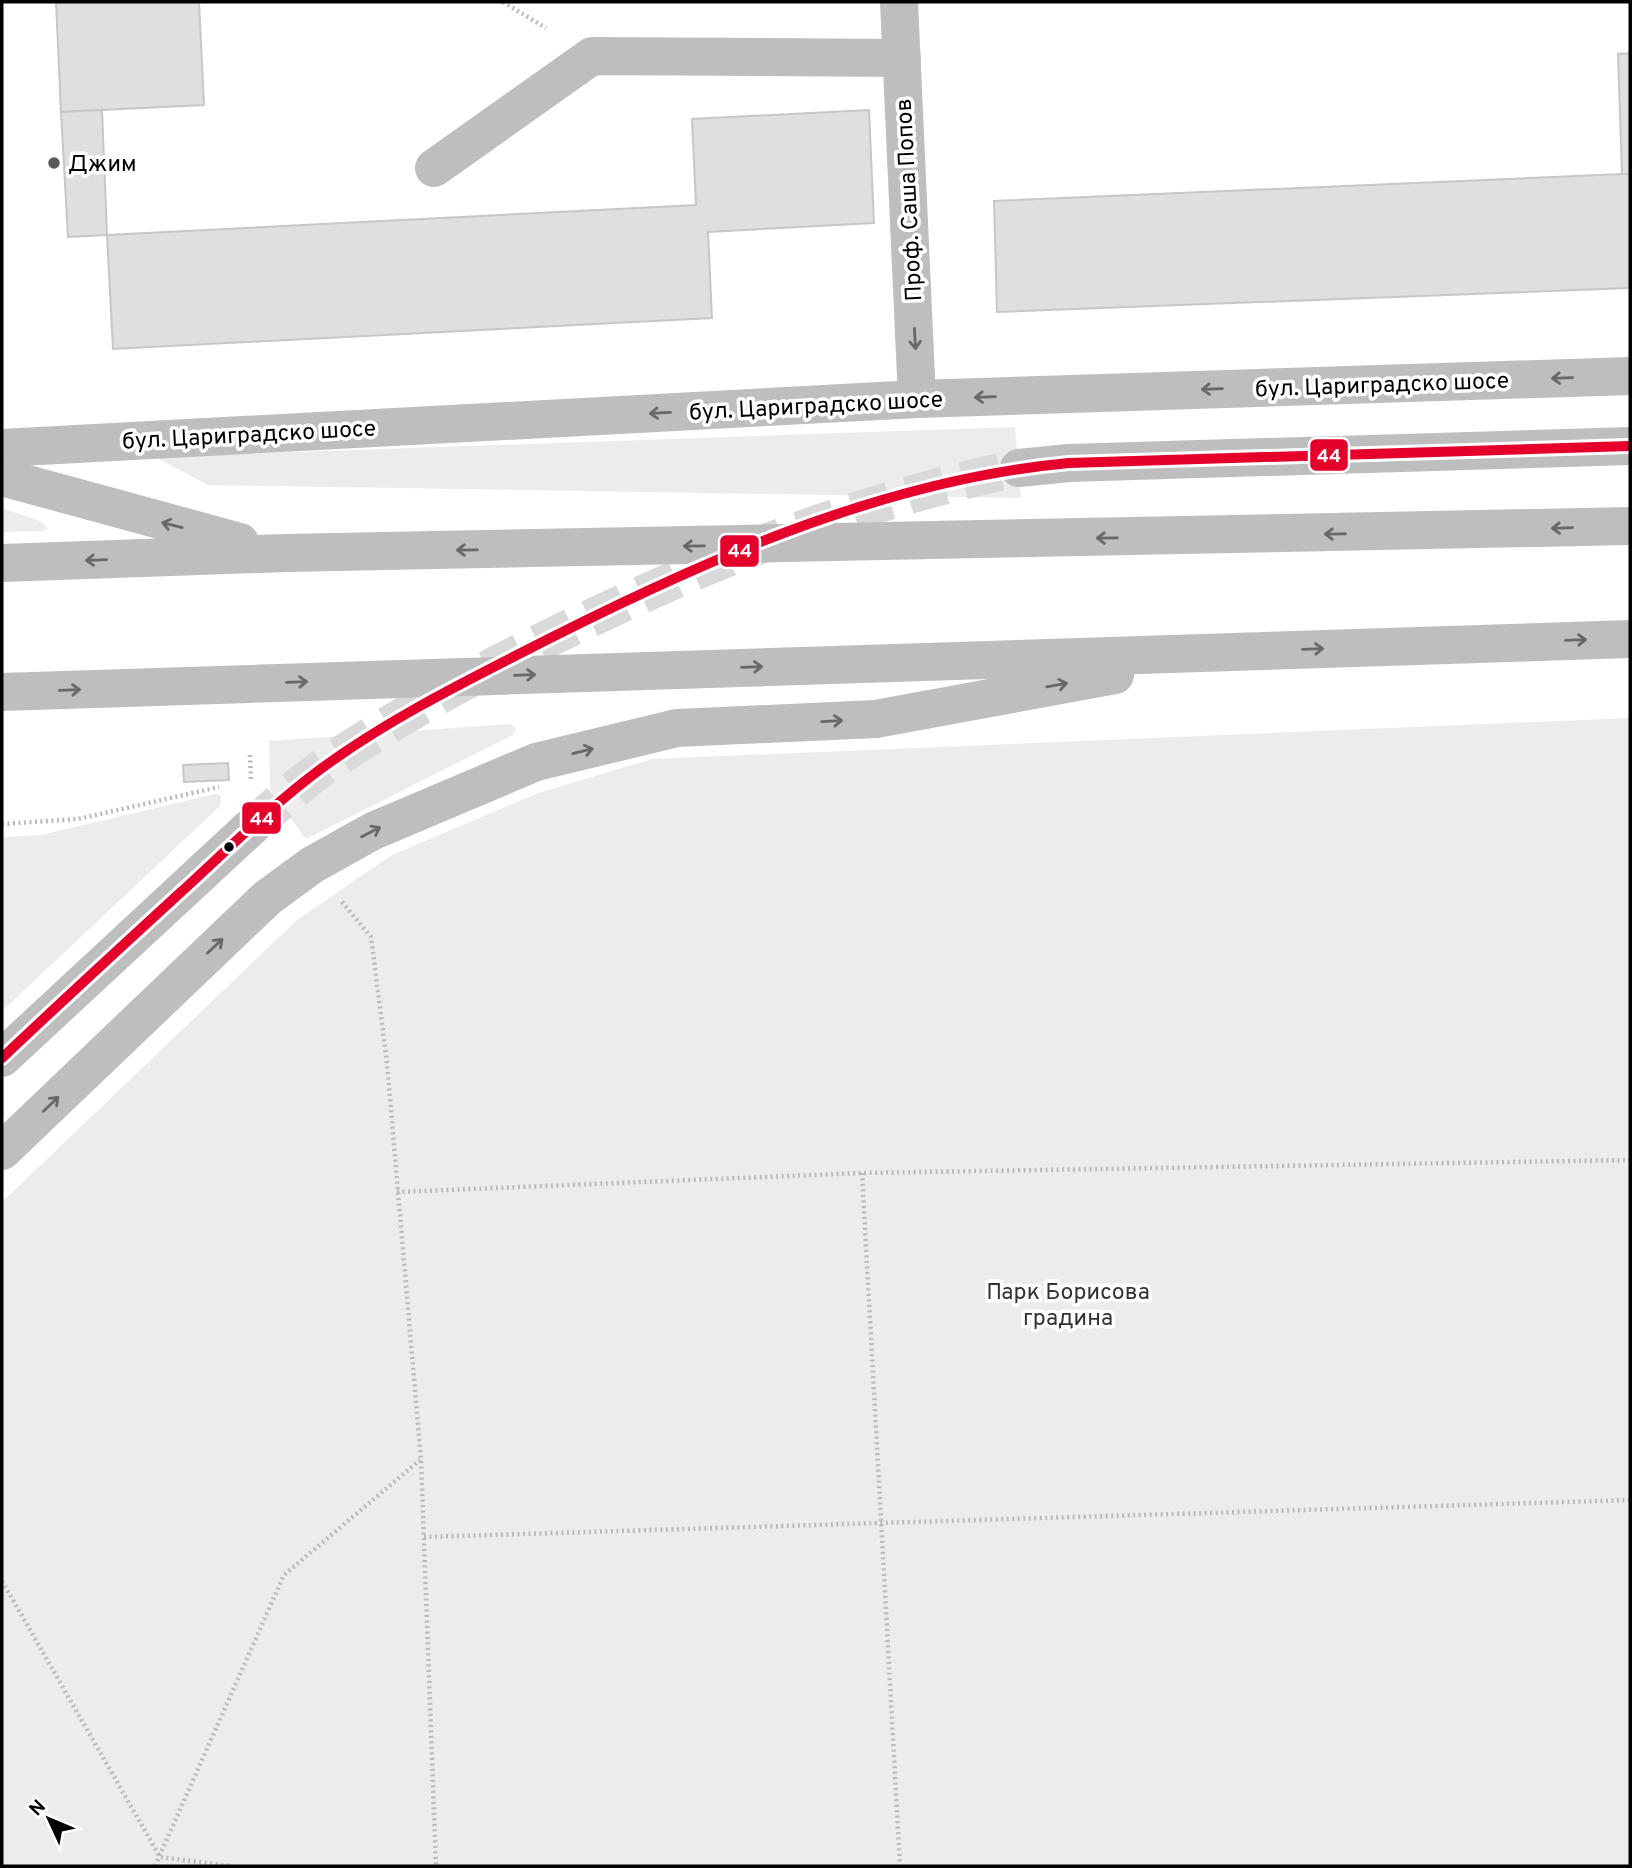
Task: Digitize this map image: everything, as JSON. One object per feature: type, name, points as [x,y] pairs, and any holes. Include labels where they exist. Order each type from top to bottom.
[{"type":"main road","name":"Проф. Саша Попов","points":[[900,2],[917,399]]},
{"type":"main road","points":[[434,168],[592,56],[902,58]]},
{"type":"main road","name":"бул. Цариградско шосе","points":[[2,448],[917,399],[1630,376]]},
{"type":"main road","points":[[1019,468],[1083,463],[1630,446]]},
{"type":"main road","points":[[2,477],[161,522],[286,553]]},
{"type":"main road","points":[[2,563],[286,553],[1630,526]]},
{"type":"main road","points":[[2,692],[1630,639]]},
{"type":"main road","points":[[2,1151],[213,947],[267,898],[312,865],[373,831],[536,762],[677,728],[876,719],[1245,651]]},
{"type":"main road","points":[[2,1058],[251,827]]},
{"type":"path","points":[[237,783],[251,780]]},
{"type":"path","points":[[2,824],[78,819],[224,786]]},
{"type":"path","points":[[334,892],[371,937],[387,1063],[421,1460],[436,1866]]},
{"type":"path","points":[[397,1192],[862,1172],[1630,1160]]},
{"type":"path","points":[[862,1172],[879,1523],[900,1866]]},
{"type":"path","points":[[155,1866],[284,1575],[421,1460]]},
{"type":"path","points":[[424,1537],[1630,1500]]},
{"type":"path","points":[[2,1581],[160,1857]]},
{"type":"path","points":[[160,1857],[231,1866]]},
{"type":"green space","points":[[1015,427],[1021,498],[208,485],[155,457]]},
{"type":"green space","points":[[2,508],[40,521],[48,528],[43,531],[2,532]]},
{"type":"green space","name":"Парк Борисова градина","points":[[1630,718],[1630,1866],[2,1866],[2,1202],[297,920],[392,855],[538,793],[652,759]]},
{"type":"green space","points":[[510,724],[516,728],[513,735],[306,839],[270,789],[269,741]]},
{"type":"green space","points":[[215,794],[221,796],[220,806],[2,1011],[2,837],[41,835]]},
{"type":"building","points":[[56,2],[199,2],[204,105],[61,112]]},
{"type":"building","points":[[1630,53],[1630,174],[1622,174],[1618,54]]},
{"type":"building","points":[[102,110],[107,235],[68,237],[61,112]]},
{"type":"building","points":[[869,110],[874,223],[708,232],[712,318],[113,349],[107,235],[696,205],[692,119]]},
{"type":"building","points":[[1630,174],[1630,288],[997,312],[994,201]]},
{"type":"building","points":[[228,763],[229,780],[184,782],[183,765]]},
{"type":"tunnel","points":[[251,827],[315,773],[388,725],[487,669],[589,619],[746,550],[800,530],[908,495],[1019,468]]},
{"type":"transit line","name":"44","points":[[2,1058],[268,812],[303,782],[345,752],[442,694],[582,622],[716,560],[784,533],[854,508],[925,488],[997,473],[1069,463],[1630,446]]},
{"type":"place","name":"Джим","points":[[54,163]]}]
